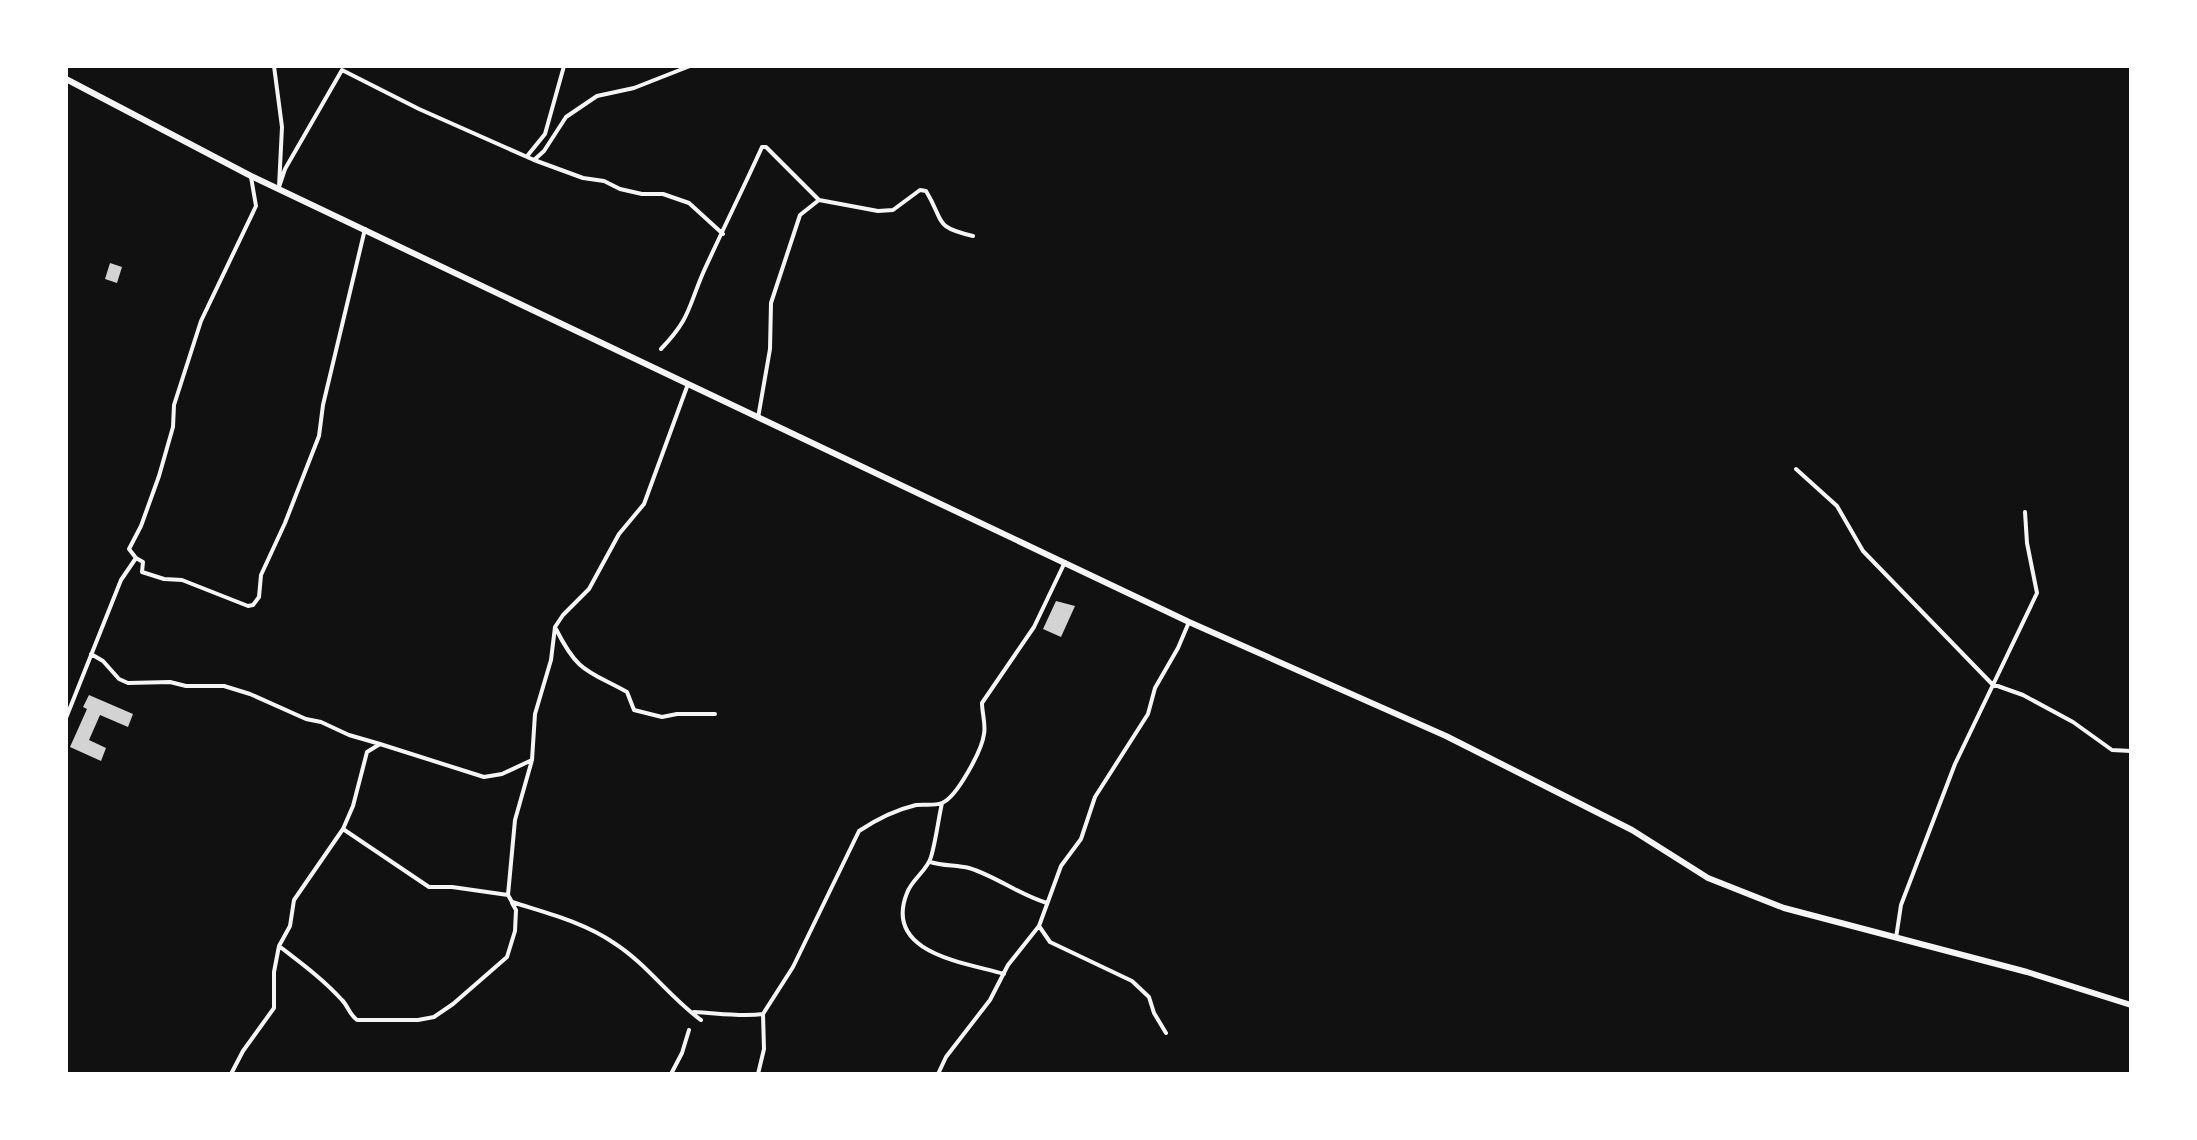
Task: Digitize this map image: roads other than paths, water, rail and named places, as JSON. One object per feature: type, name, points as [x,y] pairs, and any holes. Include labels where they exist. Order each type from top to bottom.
[{"type":"highway","points":[[66,79],[251,176],[758,418],[1189,622],[1446,736],[1632,830],[1708,878],[1784,908],[2027,972],[2131,1005]]},
{"type":"street","points":[[274,66],[282,127],[279,187]]},
{"type":"street","points":[[564,66],[545,134],[526,158],[583,178],[604,181],[620,189],[642,194],[663,194],[689,203],[723,234]]},
{"type":"street","points":[[534,160],[544,151],[566,117],[597,96],[634,88],[690,66]]},
{"type":"street","points":[[279,187],[285,169],[343,68],[419,109],[528,155]]},
{"type":"street","points":[[661,349],[679,331],[691,310],[703,275],[762,147],[766,147],[819,200],[878,211],[893,210],[920,190],[926,191],[941,224],[949,231],[973,236]]},
{"type":"street","points":[[251,176],[256,206],[201,321],[189,354],[159,476],[129,549],[143,562],[142,572],[194,583],[248,606],[259,597],[261,575],[319,436],[323,405],[365,229]]},
{"type":"street","points":[[758,418],[770,349],[771,303],[800,215],[819,200]]},
{"type":"street","points":[[279,946],[320,978],[346,1003],[351,1016],[357,1020],[434,1017],[507,957],[515,931],[516,910],[508,895],[515,820],[532,760],[535,714],[551,660],[555,627],[589,589],[619,534],[644,504],[688,384]]},
{"type":"street","points":[[1796,469],[1837,506],[1863,551],[1992,684],[2023,695],[2073,722],[2112,750],[2131,751]]},
{"type":"street","points":[[1896,938],[1901,905],[1955,764],[2037,593],[2027,543],[2025,512]]},
{"type":"street","points":[[66,718],[121,580],[136,558]]},
{"type":"street","points":[[758,1074],[764,1049],[763,1014],[793,967],[859,831],[879,817],[920,804],[942,803],[954,793],[980,748],[985,732],[982,703],[1034,627],[1065,562]]},
{"type":"street","points":[[938,1074],[946,1057],[990,1000],[1004,974],[1039,926],[1061,866],[1081,839],[1095,797],[1148,714],[1155,688],[1189,622]]},
{"type":"street","points":[[555,627],[568,653],[587,673],[627,692],[634,710],[662,717],[715,714]]},
{"type":"street","points":[[91,654],[103,661],[119,679],[128,683],[224,686],[349,735],[484,777],[502,774],[532,760]]},
{"type":"street","points":[[231,1074],[243,1051],[274,1008],[274,972],[279,946],[290,926],[294,900],[343,829],[353,806],[367,752],[380,744]]},
{"type":"street","points":[[942,803],[930,861],[907,891],[904,929],[915,942],[935,953],[1004,974]]},
{"type":"street","points":[[343,829],[429,887],[508,895]]},
{"type":"street","points":[[930,861],[946,867],[968,868],[1047,903]]},
{"type":"street","points":[[512,902],[577,923],[614,942],[649,970],[701,1020]]},
{"type":"street","points":[[1039,926],[1050,942],[1132,981],[1149,997],[1166,1033]]},
{"type":"street","points":[[692,1012],[739,1016],[763,1014]]},
{"type":"street","points":[[671,1074],[689,1030]]}]
